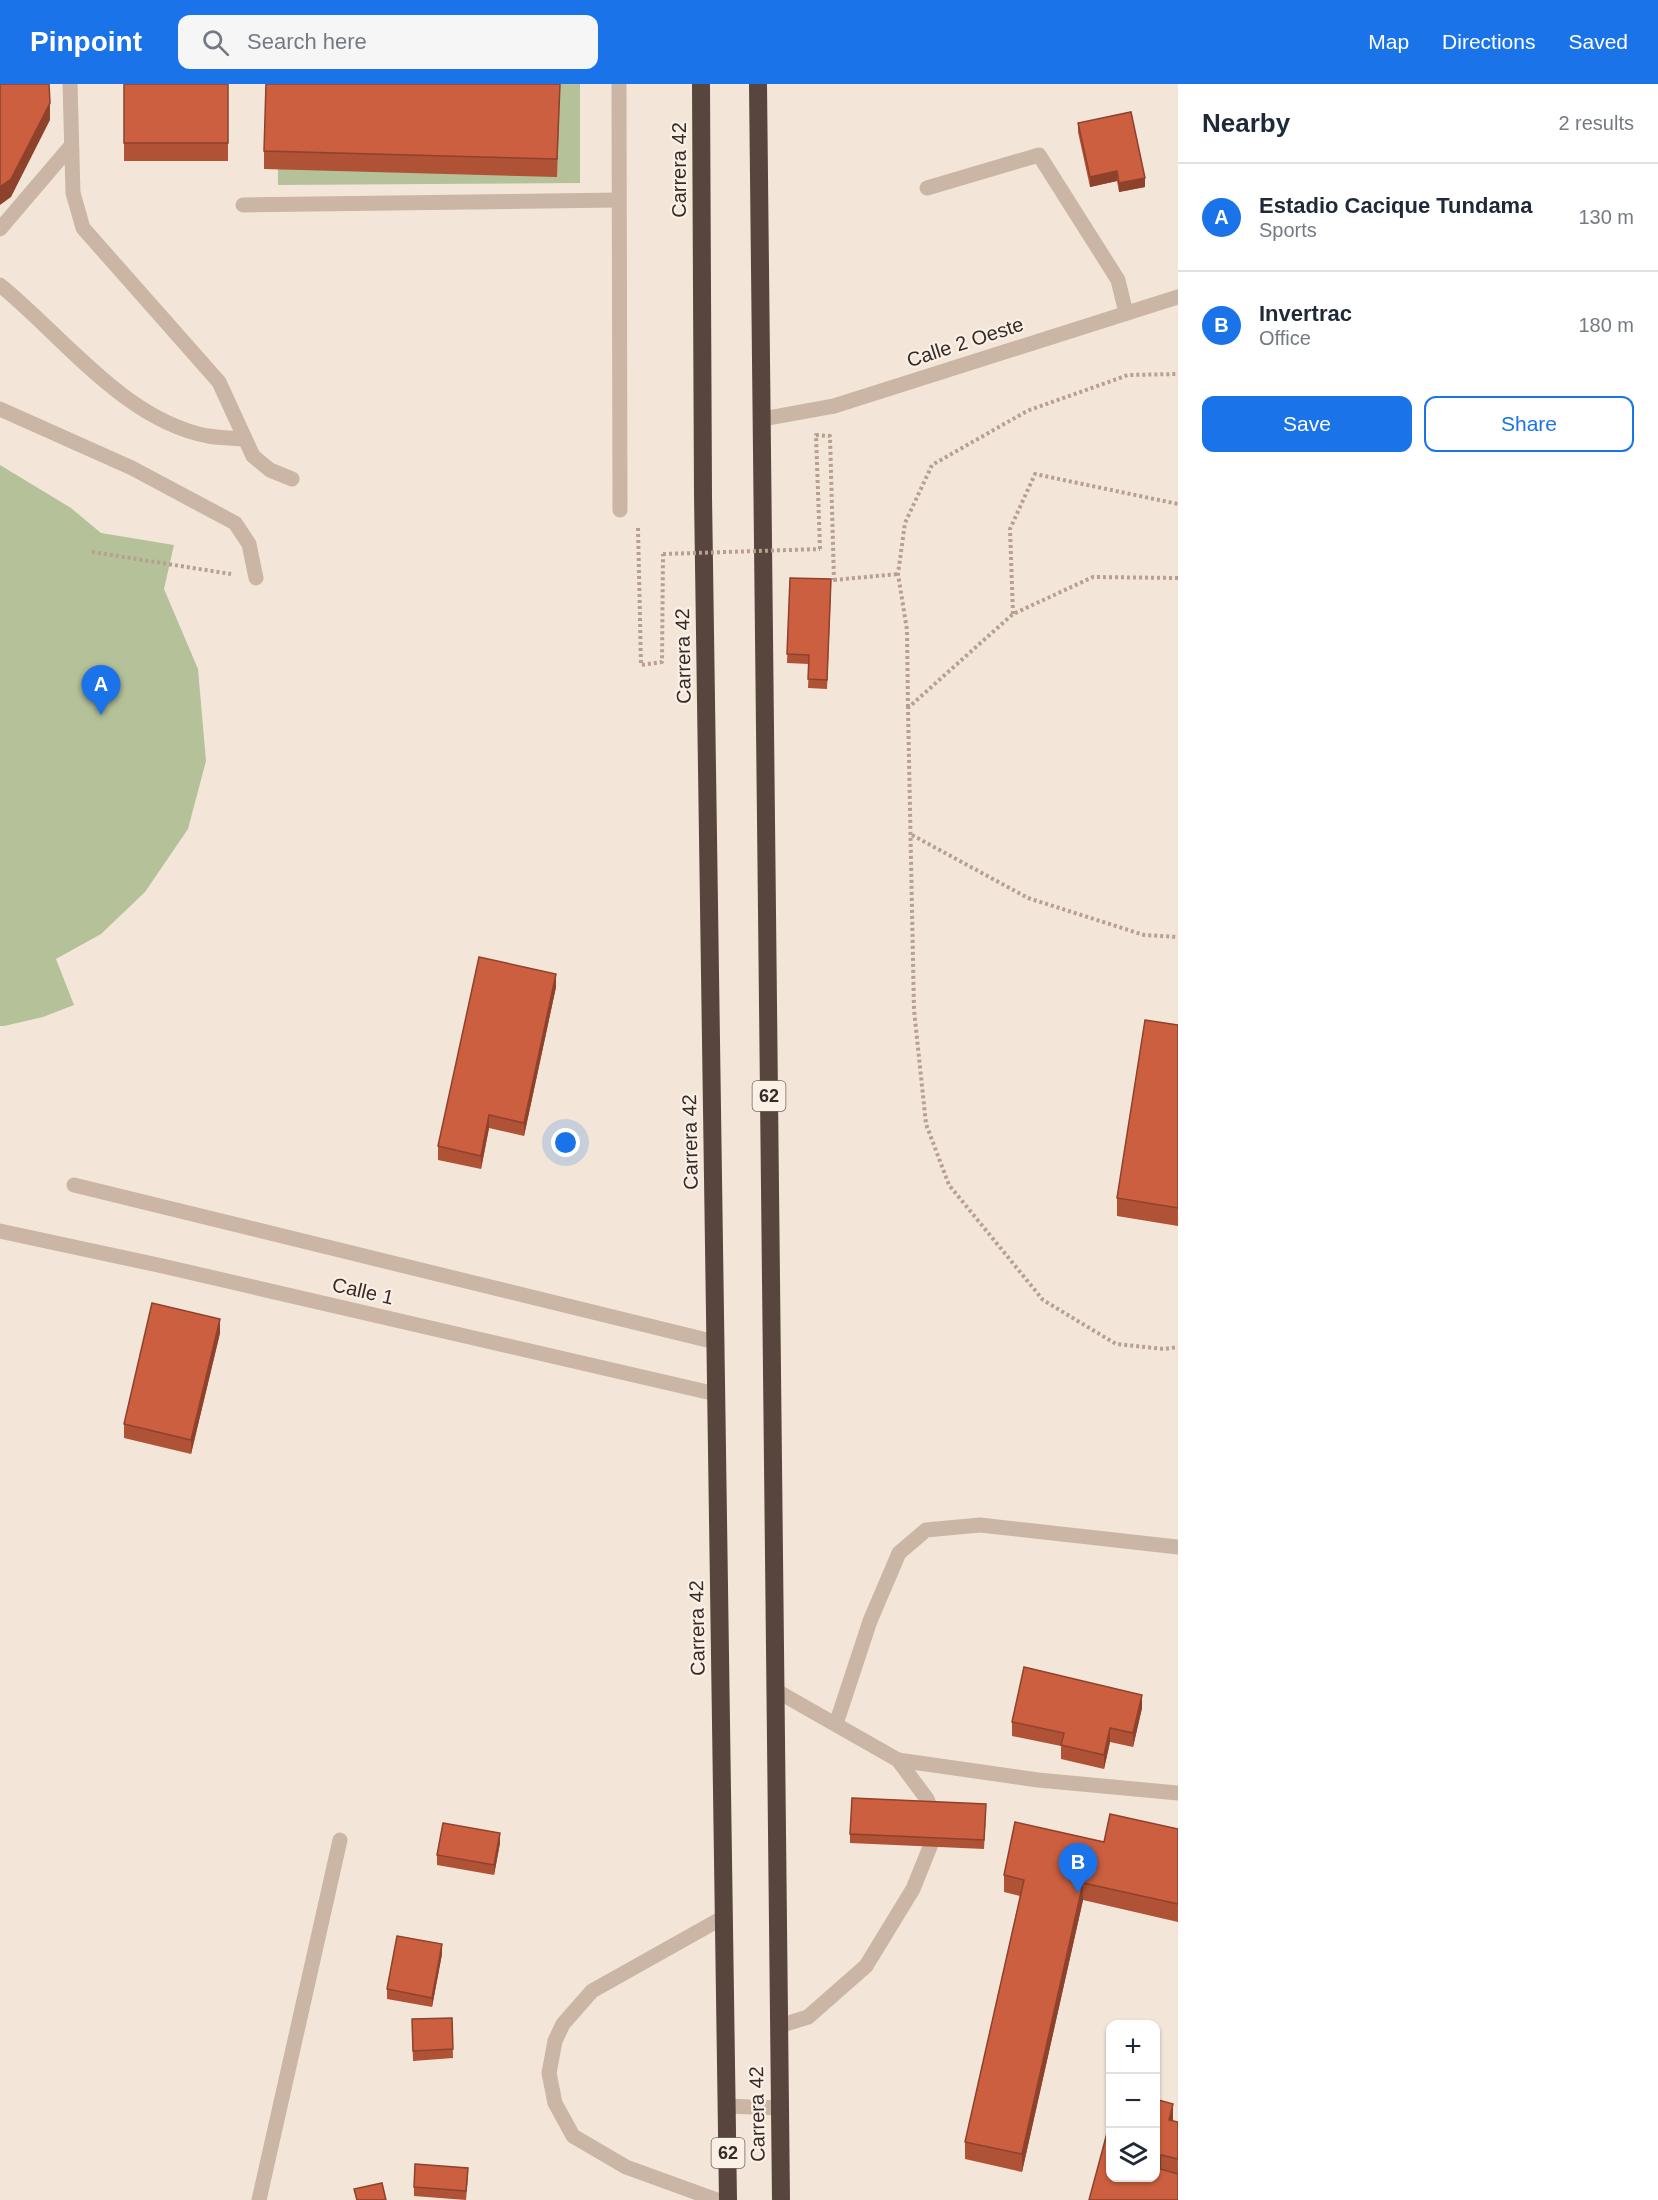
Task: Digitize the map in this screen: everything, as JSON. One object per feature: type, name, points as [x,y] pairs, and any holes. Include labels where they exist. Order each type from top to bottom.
[{"type":"highway","name":"Carrera 42","points":[[701,84],[703,496],[728,2200]]},
{"type":"highway","name":"Carrera 42","points":[[758,84],[781,2200]]},
{"type":"street","points":[[70,84],[73,193],[84,228],[219,382],[253,456],[270,470],[292,479]]},
{"type":"street","points":[[619,84],[620,510]]},
{"type":"street","points":[[0,229],[70,147]]},
{"type":"street","points":[[927,188],[1039,154],[1118,280],[1126,313]]},
{"type":"street","points":[[243,206],[619,200]]},
{"type":"street","points":[[0,285],[120,395],[174,424],[207,436],[245,439]]},
{"type":"street","name":"Calle 2 Oeste","points":[[762,419],[834,406],[1178,297]]},
{"type":"street","points":[[0,409],[132,468],[236,523],[249,544],[256,578]]},
{"type":"street","points":[[74,1185],[715,1342]]},
{"type":"street","name":"Calle 1","points":[[0,1231],[158,1264],[716,1394]]},
{"type":"street","points":[[836,1724],[870,1621],[899,1553],[926,1530],[980,1525],[1178,1547]]},
{"type":"street","points":[[775,1690],[898,1760],[1038,1780],[1178,1793]]},
{"type":"street","points":[[779,2026],[808,2017],[866,1966],[913,1889],[938,1827],[927,1799],[898,1760]]},
{"type":"street","points":[[260,2200],[340,1840]]},
{"type":"street","points":[[717,2200],[626,2167],[573,2136],[555,2103],[549,2073],[555,2041],[563,2024],[592,1991],[724,1917]]},
{"type":"street","points":[[727,2106],[780,2108]]},
{"type":"path","points":[[1178,374],[1128,375],[1027,411],[932,465],[905,523],[898,574],[907,630],[914,1010],[926,1124],[949,1185],[1043,1300],[1116,1344],[1164,1349],[1178,1347]]},
{"type":"path","points":[[638,518],[641,665],[662,662],[663,554],[820,549],[816,435],[830,436],[834,580]]},
{"type":"path","points":[[1013,614],[1010,529],[1035,474],[1178,504]]},
{"type":"path","points":[[92,552],[256,578]]},
{"type":"path","points":[[822,581],[898,574]]},
{"type":"path","points":[[908,708],[1013,614],[1093,577],[1178,578]]},
{"type":"path","points":[[911,835],[1028,898],[1144,935],[1178,937]]},
{"type":"green space","points":[[277,84],[580,84],[580,183],[278,185]]},
{"type":"green space","points":[[0,465],[71,508],[101,533],[174,545],[164,589],[198,669],[206,761],[188,829],[145,892],[101,934],[56,959],[74,1005],[43,1017],[4,1026],[0,1026]]},
{"type":"building","points":[[0,84],[49,84],[50,103],[11,179],[0,187]]},
{"type":"building","points":[[124,84],[228,84],[228,143],[124,143]]},
{"type":"building","points":[[266,84],[560,84],[557,159],[264,151]]},
{"type":"building","points":[[1131,112],[1145,178],[1119,183],[1117,171],[1090,177],[1078,123]]},
{"type":"building","points":[[790,578],[831,579],[827,680],[808,679],[809,655],[787,654]]},
{"type":"building","points":[[479,957],[556,974],[524,1123],[489,1115],[481,1156],[438,1146]]},
{"type":"building","points":[[1145,1020],[1178,1025],[1178,1208],[1117,1198]]},
{"type":"building","points":[[152,1303],[220,1319],[191,1440],[124,1424]]},
{"type":"building","points":[[1024,1667],[1142,1695],[1133,1733],[1110,1728],[1104,1755],[1061,1745],[1064,1733],[1012,1722]]},
{"type":"building","points":[[852,1798],[986,1804],[984,1840],[850,1834]]},
{"type":"building","points":[[1110,1814],[1178,1829],[1178,1904],[1083,1883],[1022,2154],[965,2142],[1024,1880],[1004,1875],[1015,1822],[1104,1842]]},
{"type":"building","points":[[443,1823],[500,1833],[494,1865],[437,1855]]},
{"type":"building","points":[[397,1936],[442,1944],[432,1998],[387,1989]]},
{"type":"building","points":[[452,2018],[453,2049],[413,2051],[412,2019]]},
{"type":"building","points":[[1160,2100],[1173,2104],[1169,2120],[1178,2122],[1178,2159],[1161,2155],[1160,2158]]},
{"type":"building","points":[[1106,2137],[1106,2182],[1160,2182],[1160,2169],[1178,2174],[1178,2200],[1089,2200]]},
{"type":"building","points":[[415,2164],[468,2168],[466,2191],[414,2187]]},
{"type":"building","points":[[382,2183],[386,2200],[357,2200],[354,2189]]},
{"type":"place","name":"Estadio Cacique Tundama","points":[[101,715]]},
{"type":"place","name":"Invertrac","points":[[1078,1893]]}]
